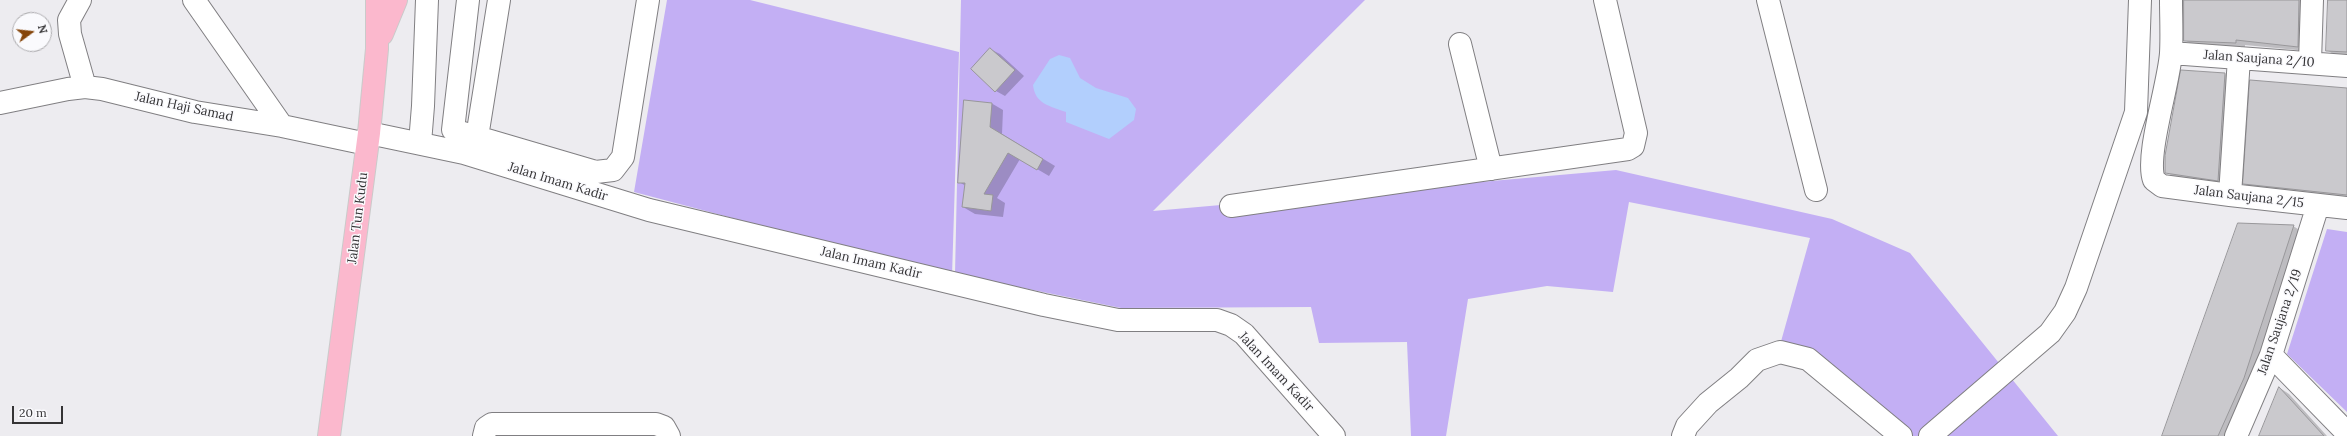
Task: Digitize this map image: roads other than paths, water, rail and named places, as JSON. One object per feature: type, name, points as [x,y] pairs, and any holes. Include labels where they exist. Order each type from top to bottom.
[{"type":"main road","name":"Jalan Tun Kudu","points":[[329,436],[368,138],[378,49],[377,0]]},
{"type":"main road","points":[[378,49],[384,26],[396,0]]},
{"type":"street","points":[[80,0],[69,20],[70,34],[85,87]]},
{"type":"street","points":[[194,0],[282,126]]},
{"type":"street","points":[[420,143],[427,0]]},
{"type":"street","points":[[468,0],[453,130],[596,172],[613,170],[623,157],[648,0]]},
{"type":"street","points":[[477,137],[499,0]]},
{"type":"street","points":[[1232,206],[1628,149],[1632,146],[1636,133],[1604,0]]},
{"type":"street","points":[[1768,0],[1816,190]]},
{"type":"street","points":[[1930,436],[2050,333],[2064,312],[2076,288],[2136,112],[2140,0]]},
{"type":"street","points":[[2115,173],[2152,172],[2171,53],[2171,0]]},
{"type":"street","points":[[2310,62],[2312,0]]},
{"type":"street","points":[[1460,44],[1491,169]]},
{"type":"street","name":"Jalan Saujana 2/10","points":[[2171,53],[2310,62],[2347,66]]},
{"type":"street","points":[[2230,195],[2239,58]]},
{"type":"street","name":"Jalan Haji Samad","points":[[0,103],[85,87],[102,89],[195,112],[368,138]]},
{"type":"street","name":"Jalan Imam Kadir","points":[[368,138],[420,143],[464,153],[649,210],[1044,305],[1118,320],[1217,320],[1231,325],[1244,334],[1334,436]]},
{"type":"street","name":"Jalan Saujana 2/15","points":[[2152,172],[2162,186],[2347,208]]},
{"type":"street","name":"Jalan Saujana 2/19","points":[[2236,436],[2271,355],[2318,205]]},
{"type":"street","points":[[1683,436],[1687,426],[1708,403],[1739,378],[1757,360],[1780,352],[1808,359],[1901,436]]},
{"type":"street","points":[[2271,355],[2347,433]]},
{"type":"street","points":[[484,436],[486,428],[492,424],[584,430],[656,424],[664,427],[669,436]]},
{"type":"water","points":[[1059,55],[1070,58],[1080,78],[1096,88],[1128,98],[1136,109],[1134,120],[1109,139],[1066,122],[1066,112],[1049,106],[1040,100],[1034,91],[1033,85],[1050,59]]}]
